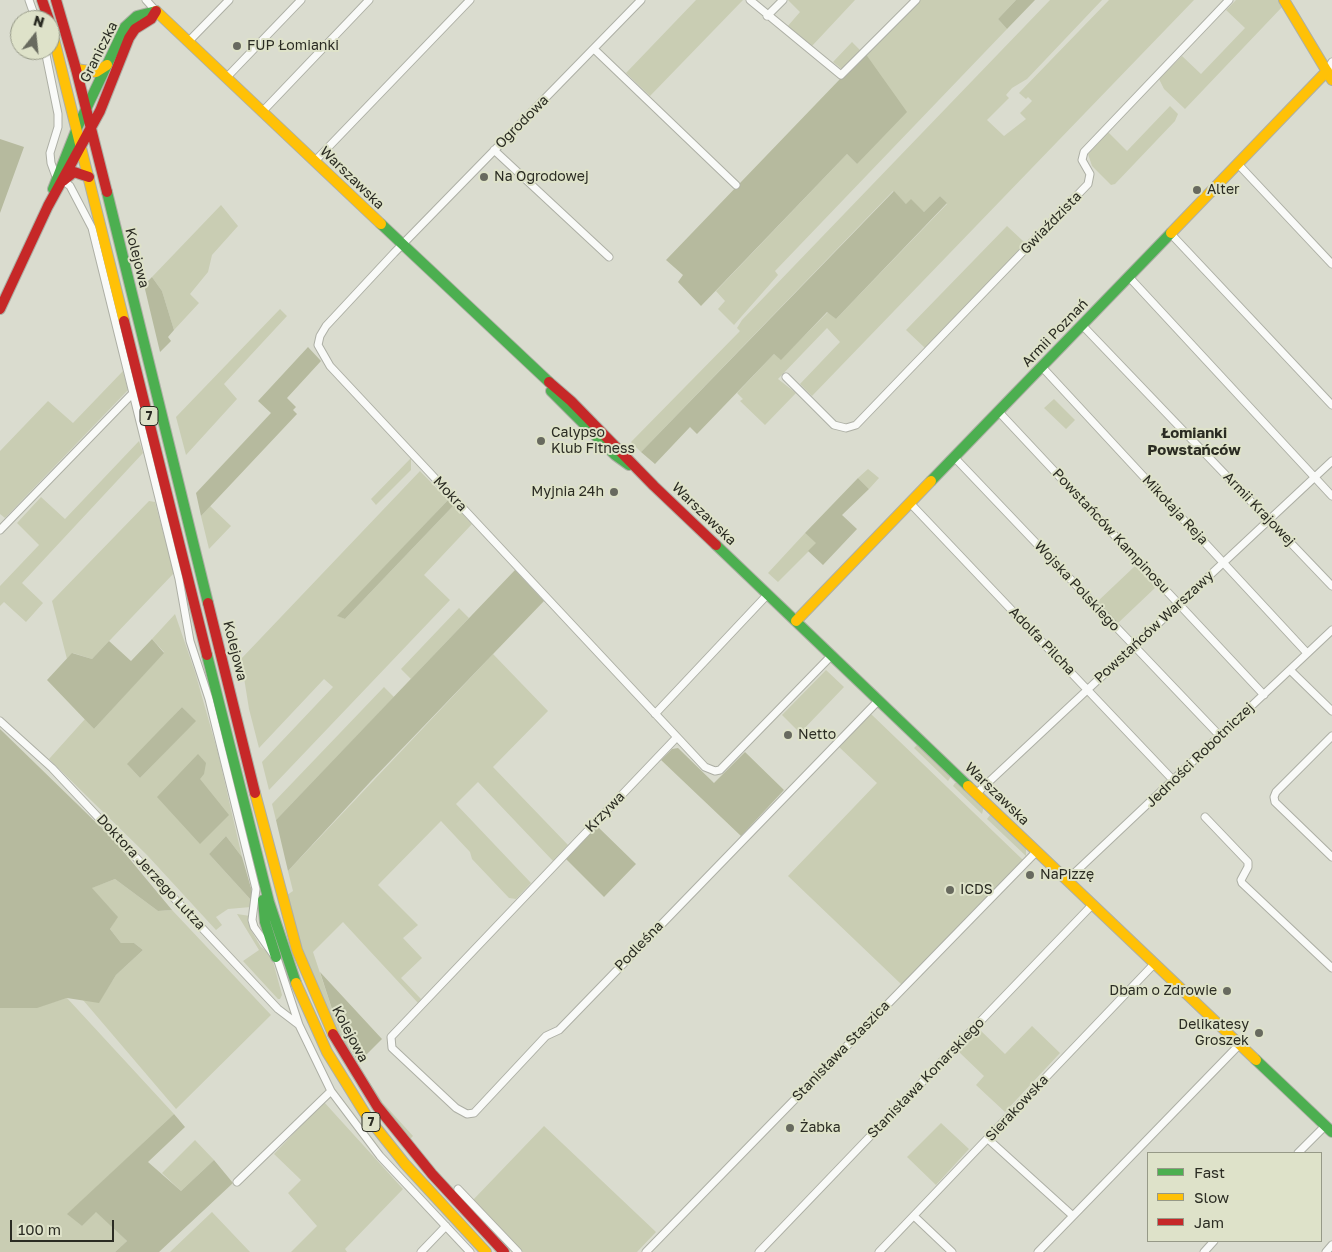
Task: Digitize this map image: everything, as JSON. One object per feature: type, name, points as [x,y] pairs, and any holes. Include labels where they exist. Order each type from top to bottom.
[{"type":"main road","name":"Kolejowa","points":[[56,0],[76,68],[274,867],[297,950],[320,1009],[355,1072],[383,1115],[432,1174],[504,1252]]},
{"type":"main road","points":[[1284,0],[1330,71]]},
{"type":"main road","name":"Warszawska","points":[[156,11],[529,366],[564,400],[614,455],[643,474],[1328,1129]]},
{"type":"main road","name":"Graniczka","points":[[61,179],[77,128],[125,27],[130,20],[137,16],[156,11]]},
{"type":"main road","name":"Graniczka","points":[[61,179],[82,146],[102,107],[129,38],[135,29],[151,19],[156,11]]},
{"type":"main road","name":"Kolejowa","points":[[60,60],[261,887],[296,984],[322,1041],[343,1078],[394,1151],[486,1252]]},
{"type":"main road","points":[[76,68],[96,72],[107,65]]},
{"type":"main road","name":"Armii Poznań","points":[[796,621],[1330,71]]},
{"type":"main road","points":[[0,309],[61,179],[74,172],[89,177]]},
{"type":"main road","points":[[261,887],[263,910],[276,957]]},
{"type":"main road","points":[[432,1174],[458,1189]]},
{"type":"street","points":[[146,0],[156,11]]},
{"type":"street","points":[[189,41],[229,0]]},
{"type":"street","points":[[226,77],[301,0]]},
{"type":"street","points":[[263,112],[369,0]]},
{"type":"street","points":[[315,161],[470,0]]},
{"type":"street","name":"Ogrodowa","points":[[402,245],[641,0]]},
{"type":"street","points":[[750,0],[767,16],[841,75],[916,0]]},
{"type":"street","points":[[767,16],[783,0]]},
{"type":"street","name":"Gwiaździsta","points":[[786,377],[838,427],[846,428],[856,425],[1088,184],[1090,174],[1082,160],[1084,152],[1229,0]]},
{"type":"street","points":[[594,48],[736,185]]},
{"type":"street","points":[[47,60],[58,114],[58,127],[50,158],[52,169],[70,186],[92,228],[179,579],[190,642],[209,699],[261,887]]},
{"type":"street","points":[[494,150],[609,256]]},
{"type":"street","points":[[1238,164],[1332,264]]},
{"type":"street","points":[[1171,234],[1332,405]]},
{"type":"street","name":"Mokra","points":[[402,245],[326,326],[320,336],[319,349],[330,366],[677,737]]},
{"type":"street","points":[[1129,277],[1332,496]]},
{"type":"street","name":"Armii Krajowej","points":[[1082,325],[1332,586]]},
{"type":"street","name":"Mikołaja Reja","points":[[1042,367],[1307,653]]},
{"type":"street","points":[[0,530],[133,393]]},
{"type":"street","name":"Powstańców Kampinosu","points":[[998,411],[1264,694]]},
{"type":"street","name":"Wojska Polskiego","points":[[954,457],[1220,736]]},
{"type":"street","name":"Powstańców Warszawy","points":[[977,793],[1332,462]]},
{"type":"street","name":"Adolfa Pilcha","points":[[910,502],[1174,781]]},
{"type":"street","points":[[655,714],[768,594]]},
{"type":"street","name":"Jedności Robotniczej","points":[[1067,880],[1332,630]]},
{"type":"street","points":[[677,737],[705,767],[715,771],[720,770],[832,655]]},
{"type":"street","points":[[1290,670],[1332,711]]},
{"type":"street","name":"Podleśna","points":[[392,1048],[456,1108],[467,1114],[474,1113],[546,1036],[559,1030],[879,700]]},
{"type":"street","name":"Doktora Jerzego Lutza","points":[[0,721],[52,768],[278,1009],[299,1025]]},
{"type":"street","points":[[1332,736],[1276,792],[1274,799],[1332,857]]},
{"type":"street","name":"Krzywa","points":[[392,1048],[391,1037],[677,737]]},
{"type":"street","points":[[1205,817],[1248,862],[1248,867],[1241,880],[1242,883],[1332,968]]},
{"type":"street","name":"Stanisława Staszica","points":[[646,1252],[1037,851]]},
{"type":"street","name":"Stanisława Konarskiego","points":[[759,1252],[1092,904]]},
{"type":"street","points":[[276,957],[299,1025],[331,1091],[380,1156],[470,1252]]},
{"type":"street","name":"Sierakowska","points":[[879,1252],[1155,963]]},
{"type":"street","points":[[1038,1252],[1240,1044]]},
{"type":"street","points":[[237,1182],[331,1091]]},
{"type":"street","points":[[1299,1152],[1328,1129]]},
{"type":"street","points":[[988,1139],[1073,1216]]},
{"type":"street","points":[[458,1189],[518,1252]]},
{"type":"street","points":[[914,1216],[952,1252]]},
{"type":"street","points":[[421,1252],[446,1226]]},
{"type":"street","points":[[1204,1252],[1213,1242]]},
{"type":"street","points":[[1326,1252],[1332,1245]]},
{"type":"green space","points":[[696,0],[743,0],[650,96],[626,73]]},
{"type":"green space","points":[[788,0],[855,0],[812,46],[787,27],[800,12]]},
{"type":"green space","points":[[918,0],[1016,0],[998,19],[1007,29],[775,271],[778,275],[734,325],[718,309],[725,301],[716,291],[847,154],[857,164],[865,53]]},
{"type":"green space","points":[[1016,0],[1035,0],[1007,29],[998,19]]},
{"type":"green space","points":[[1050,0],[1102,0],[1027,79],[1012,88],[1006,95],[1009,98],[987,120],[1004,136],[1026,119],[1020,113],[1032,101],[1019,93],[1109,0],[1194,0],[812,396],[800,384],[840,342],[827,328],[778,379],[796,393],[765,425],[740,401],[743,399],[737,393],[774,354],[781,359],[828,312],[836,319],[947,204],[940,196],[924,212],[906,204],[893,191],[641,452],[631,442],[740,331],[737,328],[742,320]]},
{"type":"green space","points":[[1236,0],[1279,0],[1283,6],[1185,109],[1164,89],[1159,79],[1182,56],[1201,74],[1245,28],[1226,10]]},
{"type":"green space","points":[[852,42],[862,52],[843,70],[833,62]]},
{"type":"green space","points":[[865,53],[907,112],[857,164],[847,154],[701,306],[678,282],[683,275],[666,260]]},
{"type":"green space","points":[[1170,106],[1178,114],[1175,121],[1115,184],[1111,185],[1092,166],[1088,154],[1108,132],[1127,151]]},
{"type":"green space","points":[[0,139],[24,147],[0,213]]},
{"type":"green space","points":[[894,191],[906,204],[911,199],[924,212],[940,196],[947,203],[836,319],[827,312],[781,360],[774,354],[697,434],[690,427],[655,464],[641,452]]},
{"type":"green space","points":[[221,205],[238,226],[212,255],[208,272],[190,294],[199,303],[174,330],[162,291],[152,277]]},
{"type":"green space","points":[[1007,226],[1023,241],[1028,242],[925,348],[906,330]]},
{"type":"green space","points":[[152,277],[162,291],[174,330],[168,337],[171,341],[160,352],[144,285]]},
{"type":"green space","points":[[280,309],[287,316],[224,384],[237,399],[186,455],[176,417]]},
{"type":"green space","points":[[308,347],[321,361],[287,398],[296,407],[293,410],[297,414],[201,516],[196,493],[271,413],[258,401]]},
{"type":"green space","points":[[123,371],[128,390],[5,518],[0,514],[0,451],[48,401],[73,423]]},
{"type":"green space","points":[[1054,399],[1075,420],[1066,429],[1044,408]]},
{"type":"green space","points":[[139,441],[143,453],[22,583],[43,603],[26,622],[4,602],[0,606],[0,586],[39,545],[17,523],[41,497],[65,519]]},
{"type":"green space","points":[[411,458],[411,470],[376,505],[371,499]]},
{"type":"green space","points":[[868,469],[879,478],[869,489],[858,478]]},
{"type":"green space","points":[[420,471],[448,500],[338,616],[345,619],[454,505],[472,524],[424,575],[450,600],[269,790],[262,762],[333,687],[324,679],[259,748],[249,709],[241,659]]},
{"type":"green space","points":[[858,478],[869,489],[842,515],[857,529],[823,565],[808,551],[816,543],[805,533]]},
{"type":"green space","points":[[448,500],[454,505],[345,619],[337,616]]},
{"type":"green space","points":[[149,501],[155,502],[174,573],[92,659],[73,653],[67,659],[52,601]]},
{"type":"green space","points":[[210,506],[231,526],[209,549],[201,516]]},
{"type":"green space","points":[[805,533],[817,543],[778,582],[768,573]]},
{"type":"green space","points":[[1135,566],[1156,587],[1117,624],[1097,602]]},
{"type":"green space","points":[[515,570],[544,601],[371,781],[288,871],[276,820]]},
{"type":"green space","points":[[459,608],[469,618],[411,679],[401,669]]},
{"type":"green space","points":[[175,614],[195,672],[218,753],[242,857],[226,836],[209,854],[251,900],[251,907],[228,909],[216,917],[222,925],[216,930],[147,855],[49,759],[85,719],[94,729],[164,652],[152,639]],"holes":[[[182,707],[195,721],[140,778],[128,765]]]},
{"type":"green space","points":[[152,639],[164,653],[94,729],[47,680],[72,653],[92,659],[109,641],[131,661]]},
{"type":"green space","points":[[493,654],[548,711],[493,767],[568,845],[553,861],[478,782],[456,804],[531,883],[516,899],[509,898],[472,859],[470,852],[441,821],[378,885],[418,925],[403,938],[422,958],[401,978],[421,999],[418,1003],[343,922],[313,952],[333,1012],[354,1058],[383,1103],[413,1136],[410,1139],[385,1109],[336,1029],[301,945],[287,895],[293,891],[288,871]]},
{"type":"green space","points":[[826,670],[844,687],[800,733],[782,715]]},
{"type":"green space","points":[[384,687],[394,697],[276,820],[272,804]]},
{"type":"green space","points":[[182,707],[196,721],[140,778],[127,764]]},
{"type":"green space","points":[[871,714],[1023,860],[902,985],[788,876],[877,783],[838,746]]},
{"type":"green space","points":[[0,729],[113,839],[172,910],[158,911],[115,879],[92,888],[118,917],[110,929],[121,943],[134,943],[143,950],[116,975],[99,1003],[67,998],[37,1008],[0,1008]]},
{"type":"green space","points":[[918,744],[950,774],[948,781],[914,748]]},
{"type":"green space","points":[[678,748],[714,783],[745,752],[784,790],[741,836],[661,760],[672,749]]},
{"type":"green space","points":[[198,754],[206,763],[204,774],[200,779],[229,815],[200,844],[157,797]]},
{"type":"green space","points":[[955,783],[960,783],[984,806],[982,814],[953,786]]},
{"type":"green space","points":[[990,815],[994,816],[1026,847],[1026,856],[987,819]]},
{"type":"green space","points":[[597,826],[636,864],[604,897],[566,859]]},
{"type":"green space","points":[[226,836],[242,857],[253,895],[251,900],[209,854]]},
{"type":"green space","points":[[115,879],[158,911],[172,910],[271,1015],[176,1109],[83,1000],[99,1002],[116,975],[143,950],[134,943],[121,943],[110,929],[117,917],[91,888]]},
{"type":"green space","points":[[237,914],[250,916],[248,922],[252,932],[261,947],[271,954],[282,995],[280,999],[243,961],[259,950]]},
{"type":"green space","points":[[320,972],[382,1039],[358,1063],[333,1012]]},
{"type":"green space","points":[[67,998],[174,1114],[68,1214],[82,1226],[96,1211],[127,1241],[115,1252],[0,1252],[0,1008],[37,1007]]},
{"type":"green space","points":[[1032,1026],[1060,1053],[1005,1112],[976,1085],[984,1076],[959,1052],[980,1030],[1005,1054]]},
{"type":"green space","points":[[324,1102],[403,1189],[345,1249],[347,1252],[291,1252],[317,1226],[288,1193],[301,1180],[274,1154]]},
{"type":"green space","points":[[174,1114],[185,1127],[148,1162],[181,1191],[214,1160],[233,1183],[159,1252],[115,1252],[127,1241],[96,1212],[82,1226],[67,1214]]},
{"type":"green space","points":[[941,1123],[969,1149],[936,1185],[907,1157]]},
{"type":"green space","points":[[544,1126],[656,1232],[637,1252],[523,1252],[473,1200]]},
{"type":"green space","points":[[195,1140],[214,1160],[181,1191],[162,1173]]},
{"type":"green space","points":[[212,1212],[250,1252],[170,1252]]},
{"type":"traffic: fast","points":[[53,189],[77,128],[125,27],[137,16],[156,11]]},
{"type":"traffic: fast","points":[[107,192],[208,603]]},
{"type":"traffic: fast","points":[[381,224],[549,382]]},
{"type":"traffic: fast","points":[[931,481],[1171,233]]},
{"type":"traffic: fast","points":[[551,391],[615,455],[629,465]]},
{"type":"traffic: fast","points":[[716,545],[968,786]]},
{"type":"traffic: fast","points":[[207,655],[269,902],[296,983]]},
{"type":"traffic: fast","points":[[263,900],[265,922],[276,957]]},
{"type":"traffic: fast","points":[[1256,1060],[1332,1132]]},
{"type":"traffic: slow","points":[[1284,0],[1332,80]]},
{"type":"traffic: slow","points":[[156,11],[381,224]]},
{"type":"traffic: slow","points":[[59,60],[124,321]]},
{"type":"traffic: slow","points":[[76,69],[96,72],[107,65]]},
{"type":"traffic: slow","points":[[1171,233],[1327,71]]},
{"type":"traffic: slow","points":[[796,621],[931,481]]},
{"type":"traffic: slow","points":[[968,786],[1256,1060]]},
{"type":"traffic: slow","points":[[255,793],[297,950],[333,1034]]},
{"type":"traffic: slow","points":[[296,983],[327,1052],[366,1115],[405,1164],[486,1252]]},
{"type":"traffic: jam","points":[[42,0],[46,10]]},
{"type":"traffic: jam","points":[[56,0],[76,69],[107,192]]},
{"type":"traffic: jam","points":[[0,309],[48,206],[100,111],[129,38],[135,29],[151,19],[156,11]]},
{"type":"traffic: jam","points":[[63,181],[74,172],[89,177]]},
{"type":"traffic: jam","points":[[124,321],[207,655]]},
{"type":"traffic: jam","points":[[549,382],[571,401],[654,486],[716,545]]},
{"type":"traffic: jam","points":[[208,603],[255,793]]},
{"type":"traffic: jam","points":[[333,1034],[377,1106],[432,1174],[504,1252]]},
{"type":"place","name":"FUP Łomianki","points":[[237,46]]},
{"type":"place","name":"Na Ogrodowej","points":[[484,177]]},
{"type":"place","name":"Alter","points":[[1197,190]]},
{"type":"place","name":"Calypso Klub Fitness","points":[[541,441]]},
{"type":"place","name":"Myjnia 24h","points":[[614,492]]},
{"type":"place","name":"Netto","points":[[788,735]]},
{"type":"place","name":"NaPizzę","points":[[1030,875]]},
{"type":"place","name":"ICDS","points":[[950,890]]},
{"type":"place","name":"Dbam o Zdrowie","points":[[1227,991]]},
{"type":"place","name":"Delikatesy Groszek","points":[[1259,1033]]},
{"type":"place","name":"Żabka","points":[[790,1128]]},
{"type":"district","name":"Łomianki Powstańców","points":[[1194,442]]}]
